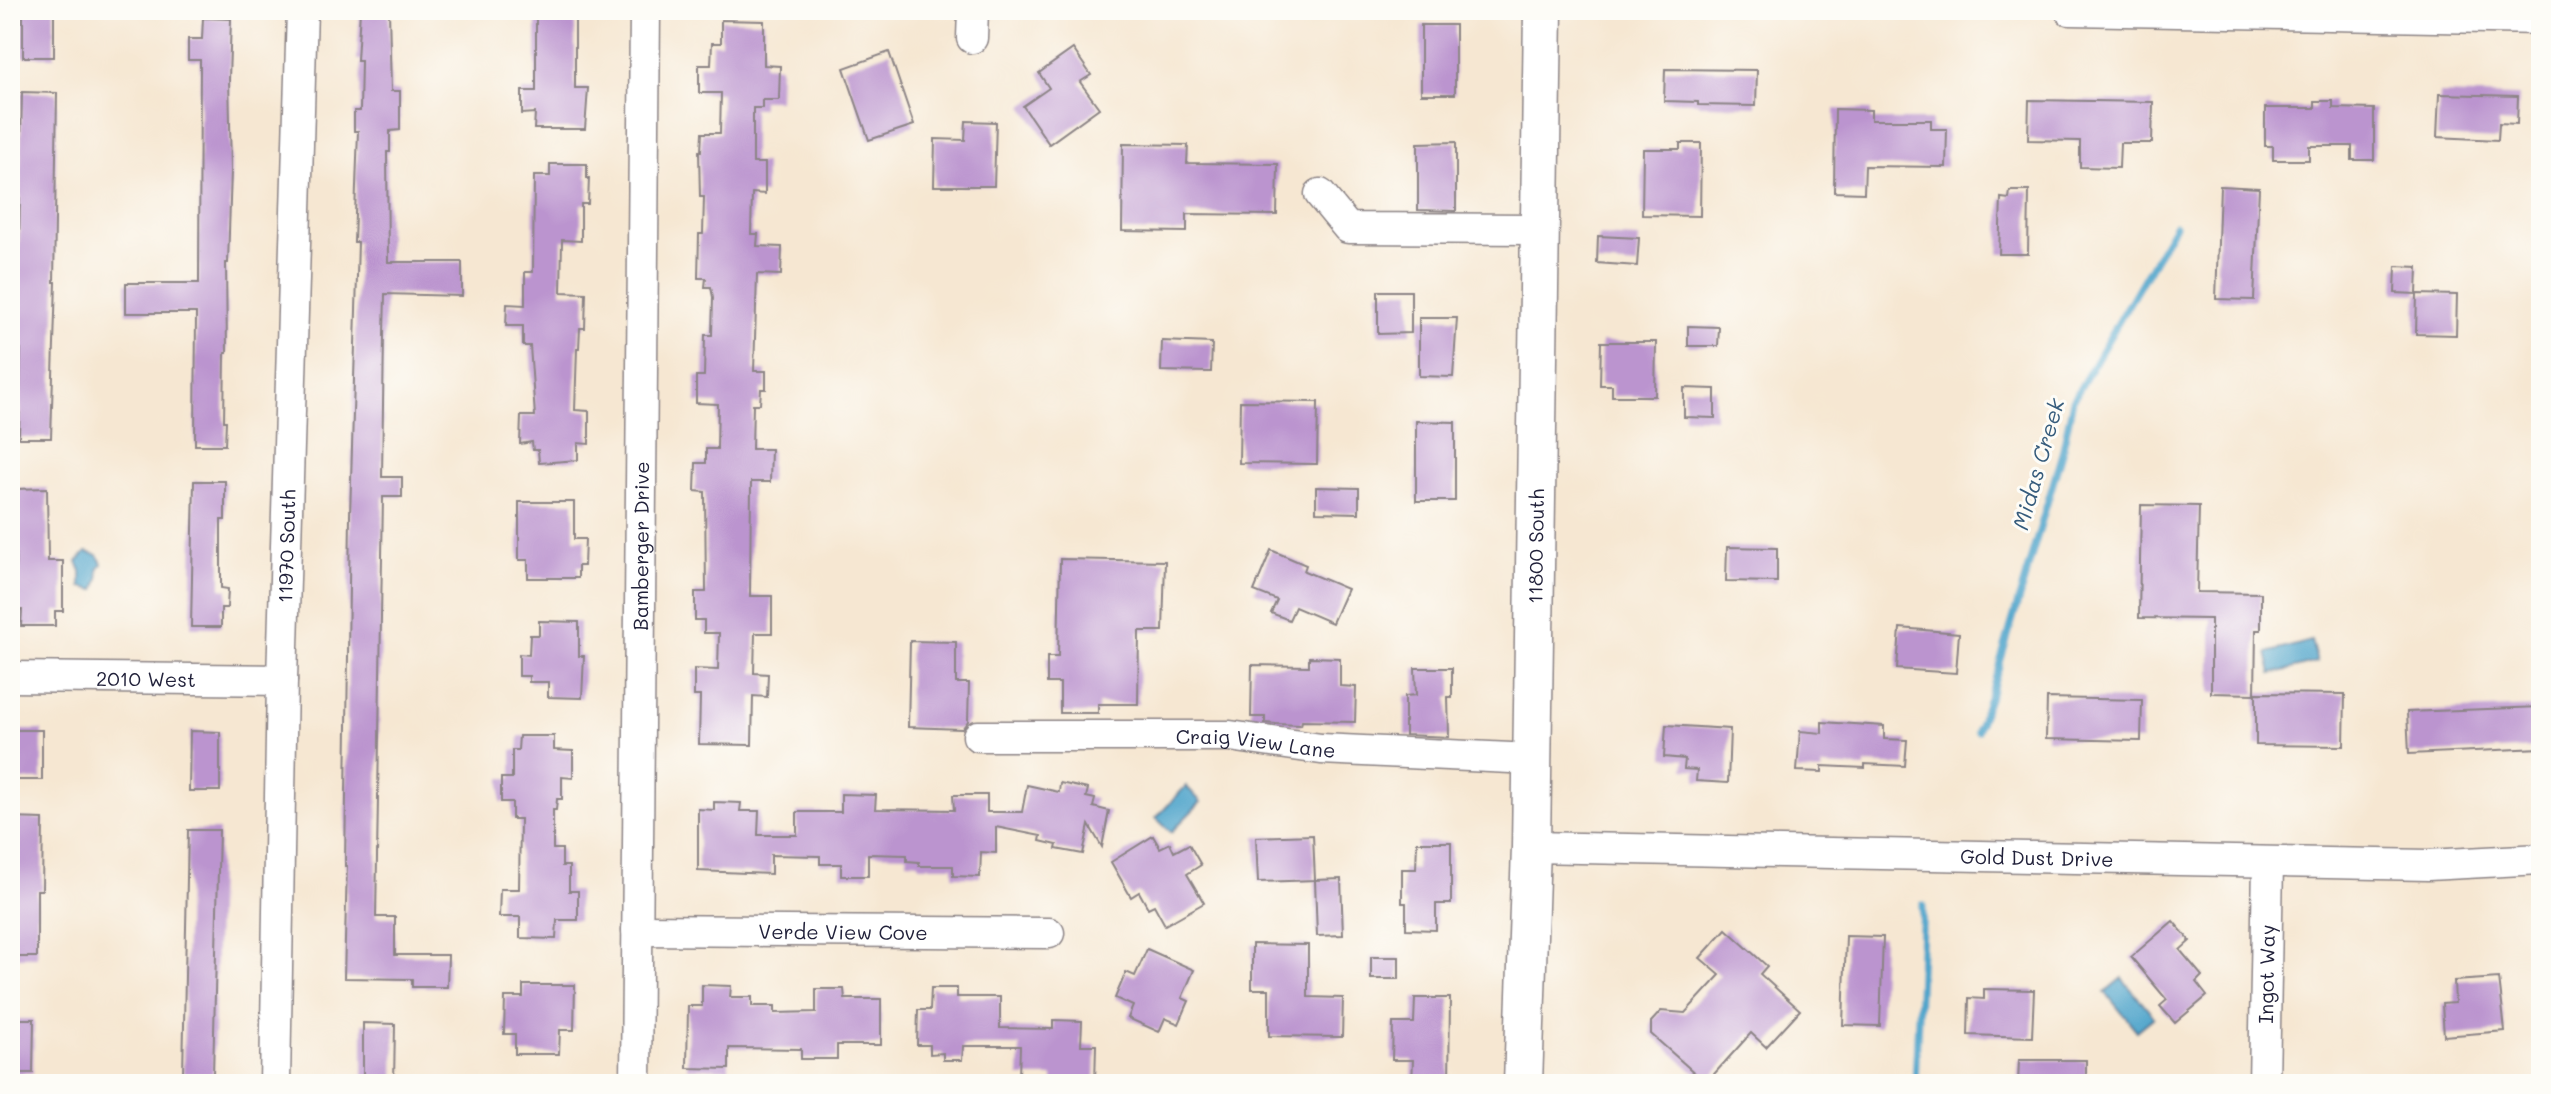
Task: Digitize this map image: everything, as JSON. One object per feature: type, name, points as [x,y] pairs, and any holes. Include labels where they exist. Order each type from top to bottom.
[{"type":"main road","name":"11800 South","points":[[1523,1084],[1531,847],[1543,10]]},
{"type":"street","name":"11970 South","points":[[275,1084],[282,680],[302,10]]},
{"type":"street","name":"Bamberger Drive","points":[[636,1084],[645,10]]},
{"type":"street","points":[[2070,10],[2541,19]]},
{"type":"street","points":[[1320,194],[1348,228],[1540,229]]},
{"type":"street","name":"2010 West","points":[[10,677],[282,680]]},
{"type":"street","name":"Craig View Lane","points":[[978,736],[1230,736],[1321,749],[1532,759]]},
{"type":"street","name":"Gold Dust Drive","points":[[1531,847],[2428,865],[2541,859]]},
{"type":"street","name":"Ingot Way","points":[[2264,1084],[2268,863]]},
{"type":"street","name":"Verde View Cove","points":[[637,930],[1049,933]]},
{"type":"water","points":[[86,552],[98,555],[102,564],[95,590],[81,587],[81,571],[77,562]]},
{"type":"water","points":[[2311,641],[2317,662],[2272,674],[2267,653]]},
{"type":"water","points":[[1186,786],[1201,802],[1171,832],[1156,818]]},
{"type":"water","points":[[2122,978],[2154,1017],[2137,1031],[2105,992]]},
{"type":"building","points":[[23,10],[54,10],[54,57],[23,57]]},
{"type":"building","points":[[360,10],[389,10],[391,91],[400,91],[400,130],[390,131],[390,152],[387,152],[388,262],[462,262],[462,296],[385,294],[384,334],[382,477],[402,477],[402,497],[383,497],[376,917],[395,917],[395,955],[448,955],[447,987],[412,987],[412,979],[344,978],[350,516],[358,242],[354,242],[358,131],[354,131],[354,111],[360,111],[361,60],[357,60]]},
{"type":"building","points":[[536,10],[575,10],[575,88],[588,88],[585,129],[534,129],[535,113],[522,114],[522,91],[536,91]]},
{"type":"building","points":[[203,18],[231,19],[225,445],[195,445],[196,313],[126,313],[126,283],[199,283],[200,60],[188,60],[188,39],[202,39]]},
{"type":"building","points":[[721,20],[764,21],[764,65],[780,66],[779,100],[762,100],[762,108],[753,108],[753,163],[765,163],[765,194],[752,193],[751,234],[758,234],[757,246],[782,247],[781,275],[757,274],[754,371],[766,371],[766,389],[761,389],[760,404],[753,404],[752,449],[771,449],[770,482],[751,482],[750,596],[772,596],[772,633],[755,633],[754,673],[768,674],[767,697],[753,696],[752,745],[699,744],[700,696],[694,696],[694,669],[718,670],[719,633],[704,633],[704,620],[695,620],[695,592],[706,592],[705,492],[695,491],[696,463],[706,463],[706,449],[717,449],[718,404],[696,403],[696,376],[704,376],[705,335],[712,335],[713,297],[711,287],[705,287],[706,278],[698,278],[704,197],[700,197],[699,151],[702,133],[720,133],[721,93],[699,93],[699,65],[711,65],[712,43],[721,43]]},
{"type":"building","points":[[1421,25],[1455,25],[1455,94],[1421,94]]},
{"type":"building","points":[[1073,49],[1091,75],[1080,82],[1099,108],[1049,144],[1023,106],[1049,88],[1039,73]]},
{"type":"building","points":[[889,52],[914,125],[869,140],[844,68]]},
{"type":"building","points":[[1665,69],[1757,70],[1756,106],[1664,101]]},
{"type":"building","points":[[22,92],[57,93],[51,438],[19,438],[21,349],[17,349]]},
{"type":"building","points":[[2439,94],[2518,96],[2517,124],[2499,123],[2498,140],[2437,137]]},
{"type":"building","points":[[2029,100],[2153,102],[2152,143],[2120,143],[2119,168],[2080,167],[2080,141],[2028,140]]},
{"type":"building","points":[[2315,101],[2333,101],[2333,108],[2374,109],[2374,160],[2352,160],[2352,146],[2309,146],[2309,160],[2273,160],[2273,146],[2265,146],[2265,108],[2315,108]]},
{"type":"building","points":[[1835,109],[1871,110],[1871,120],[1931,120],[1931,129],[1947,129],[1946,167],[1865,166],[1864,193],[1834,192]]},
{"type":"building","points":[[966,121],[996,122],[994,186],[934,186],[935,139],[965,140]]},
{"type":"building","points":[[1456,142],[1456,211],[1418,210],[1418,143]]},
{"type":"building","points":[[1680,143],[1701,143],[1700,216],[1642,215],[1643,149],[1680,149]]},
{"type":"building","points":[[1123,144],[1188,145],[1187,163],[1278,164],[1277,215],[1187,214],[1187,232],[1122,231]]},
{"type":"building","points":[[550,164],[587,164],[589,178],[588,204],[581,204],[581,241],[562,240],[561,292],[586,293],[585,328],[580,328],[577,348],[575,410],[589,411],[589,444],[578,443],[578,460],[539,463],[538,450],[533,450],[532,442],[520,444],[521,416],[535,416],[530,346],[523,346],[523,326],[506,326],[507,304],[525,305],[525,272],[533,272],[534,176],[550,176]]},
{"type":"building","points":[[2220,186],[2259,188],[2254,300],[2216,299]]},
{"type":"building","points":[[2010,191],[2029,191],[2028,254],[1999,254],[2001,198],[2009,199]]},
{"type":"building","points":[[1598,236],[1639,238],[1637,266],[1597,263]]},
{"type":"building","points":[[2396,266],[2418,267],[2417,294],[2395,293]]},
{"type":"building","points":[[1378,291],[1411,291],[1411,333],[1378,334]]},
{"type":"building","points":[[2417,294],[2457,295],[2456,335],[2416,334]]},
{"type":"building","points":[[1419,318],[1457,318],[1453,377],[1419,376]]},
{"type":"building","points":[[1688,326],[1719,327],[1718,346],[1688,346]]},
{"type":"building","points":[[1162,341],[1212,343],[1211,372],[1161,371]]},
{"type":"building","points":[[1601,342],[1656,342],[1655,396],[1612,396],[1612,385],[1600,385]]},
{"type":"building","points":[[1684,388],[1715,389],[1715,418],[1684,417]]},
{"type":"building","points":[[1240,401],[1318,402],[1317,464],[1239,463]]},
{"type":"building","points":[[1416,421],[1455,422],[1455,501],[1416,501]]},
{"type":"building","points":[[194,481],[225,481],[225,520],[221,520],[221,588],[228,589],[227,608],[221,608],[221,627],[191,627]]},
{"type":"building","points":[[1316,487],[1359,488],[1359,513],[1316,512]]},
{"type":"building","points":[[47,488],[48,561],[63,561],[63,611],[55,611],[55,626],[21,626],[22,610],[15,610],[16,489]]},
{"type":"building","points":[[519,502],[574,502],[574,539],[585,539],[584,566],[578,566],[578,578],[528,578],[528,560],[519,560]]},
{"type":"building","points":[[2141,505],[2199,506],[2197,592],[2261,593],[2261,630],[2256,630],[2255,694],[2211,693],[2211,619],[2139,618]]},
{"type":"building","points":[[1727,547],[1777,548],[1777,582],[1726,581]]},
{"type":"building","points":[[1271,550],[1306,565],[1304,571],[1347,589],[1332,623],[1295,607],[1289,620],[1271,613],[1277,600],[1254,591]]},
{"type":"building","points":[[1060,559],[1165,561],[1163,631],[1139,631],[1138,704],[1098,704],[1098,713],[1060,713],[1060,683],[1047,683],[1047,657],[1058,657]]},
{"type":"building","points":[[539,621],[579,622],[579,656],[584,656],[582,698],[548,697],[548,682],[529,682],[529,676],[519,676],[519,654],[529,655],[530,635],[539,635]]},
{"type":"building","points":[[1900,628],[1959,633],[1956,673],[1897,669]]},
{"type":"building","points":[[910,641],[956,642],[956,683],[969,683],[968,721],[962,729],[908,727]]},
{"type":"building","points":[[1309,657],[1340,658],[1340,686],[1356,687],[1355,722],[1276,724],[1265,723],[1265,717],[1251,717],[1252,665],[1309,666]]},
{"type":"building","points":[[1415,668],[1452,668],[1452,697],[1448,697],[1449,737],[1405,735],[1405,696],[1416,695]]},
{"type":"building","points":[[2256,693],[2345,694],[2344,746],[2256,745]]},
{"type":"building","points":[[2047,698],[2142,700],[2141,741],[2046,739]]},
{"type":"building","points":[[2541,707],[2541,748],[2409,754],[2407,712]]},
{"type":"building","points":[[1822,722],[1884,726],[1884,739],[1907,740],[1905,766],[1865,764],[1865,768],[1822,766],[1822,772],[1797,771],[1800,731],[1822,733]]},
{"type":"building","points":[[1666,725],[1730,729],[1728,783],[1696,781],[1697,770],[1684,769],[1685,759],[1664,757]]},
{"type":"building","points":[[10,730],[42,730],[42,780],[10,780]]},
{"type":"building","points":[[190,731],[220,732],[220,791],[189,791]]},
{"type":"building","points":[[519,736],[554,736],[554,750],[573,751],[573,778],[562,777],[562,799],[557,799],[556,810],[553,810],[553,849],[562,849],[562,866],[569,866],[569,891],[578,891],[578,920],[557,920],[556,939],[520,938],[520,917],[499,917],[500,889],[519,889],[520,819],[512,819],[512,802],[501,802],[501,778],[512,778],[512,750],[518,750]]},
{"type":"building","points":[[1060,783],[1088,789],[1086,797],[1095,799],[1093,807],[1109,811],[1102,847],[1089,825],[1083,854],[1056,849],[1057,845],[1040,841],[1041,836],[996,827],[996,853],[981,852],[980,877],[953,876],[953,866],[919,866],[919,862],[907,861],[907,855],[868,854],[868,876],[841,876],[841,864],[820,864],[820,856],[771,855],[771,874],[698,871],[698,809],[714,810],[714,802],[741,803],[740,811],[759,811],[758,835],[797,835],[797,812],[841,812],[841,794],[876,795],[875,809],[954,810],[953,795],[987,795],[987,812],[1022,812],[1027,785],[1059,792]]},
{"type":"building","points":[[10,818],[43,819],[42,890],[37,890],[37,957],[10,957]]},
{"type":"building","points":[[188,830],[219,830],[213,1074],[183,1074]]},
{"type":"building","points":[[1313,835],[1315,880],[1258,882],[1256,837]]},
{"type":"building","points":[[1153,836],[1160,848],[1170,843],[1174,852],[1189,844],[1201,865],[1187,874],[1204,903],[1165,925],[1154,905],[1148,908],[1139,892],[1131,897],[1111,862]]},
{"type":"building","points":[[1417,842],[1451,842],[1451,904],[1436,904],[1436,930],[1406,929],[1402,869],[1416,869]]},
{"type":"building","points":[[1341,879],[1343,935],[1317,936],[1315,880]]},
{"type":"building","points":[[2173,921],[2190,941],[2180,950],[2202,976],[2196,982],[2207,996],[2175,1023],[2160,1006],[2167,1000],[2131,957]]},
{"type":"building","points":[[1726,929],[1767,966],[1760,974],[1800,1010],[1766,1047],[1751,1033],[1706,1083],[1651,1034],[1651,1022],[1661,1011],[1685,1013],[1720,975],[1700,958]]},
{"type":"building","points":[[1846,936],[1883,937],[1880,1026],[1843,1025]]},
{"type":"building","points":[[1252,944],[1308,945],[1308,997],[1343,998],[1342,1037],[1269,1036],[1269,989],[1252,989]]},
{"type":"building","points":[[1147,949],[1194,970],[1182,998],[1189,1001],[1179,1024],[1165,1018],[1159,1032],[1128,1018],[1133,1006],[1115,998],[1126,972],[1135,976]]},
{"type":"building","points":[[1371,957],[1399,957],[1399,979],[1371,979]]},
{"type":"building","points":[[2499,978],[2505,1031],[2444,1036],[2442,1004],[2455,1003],[2454,981]]},
{"type":"building","points":[[523,985],[575,985],[574,1030],[560,1030],[559,1054],[515,1054],[515,1034],[504,1034],[505,997],[523,997]]},
{"type":"building","points":[[702,985],[731,986],[730,997],[752,997],[752,1006],[775,1006],[775,1013],[816,1012],[816,989],[844,989],[845,999],[881,999],[881,1045],[837,1045],[837,1059],[801,1059],[801,1049],[729,1048],[729,1069],[687,1068],[688,1006],[702,1006]]},
{"type":"building","points":[[931,988],[957,988],[957,997],[1000,997],[1000,1028],[1053,1029],[1053,1020],[1082,1021],[1081,1045],[1096,1045],[1095,1084],[1053,1084],[1053,1077],[1019,1077],[1020,1046],[963,1046],[962,1060],[943,1060],[943,1053],[930,1054],[930,1045],[917,1045],[918,1010],[930,1010]]},
{"type":"building","points":[[1984,989],[2034,990],[2032,1037],[1968,1035],[1969,998],[1984,999]]},
{"type":"building","points":[[1415,998],[1450,998],[1449,1084],[1412,1084],[1413,1060],[1392,1060],[1393,1023],[1414,1023]]},
{"type":"building","points":[[10,1019],[34,1019],[33,1073],[10,1073]]},
{"type":"building","points":[[363,1023],[395,1024],[394,1083],[363,1083]]},
{"type":"building","points":[[2019,1060],[2086,1060],[2086,1084],[2018,1084]]},
{"type":"waterway","name":"Midas Creek","points":[[1977,731],[2062,453],[2073,400],[2175,225]]},
{"type":"waterway","name":"Midas Creek","points":[[1915,1084],[1923,905]]}]
